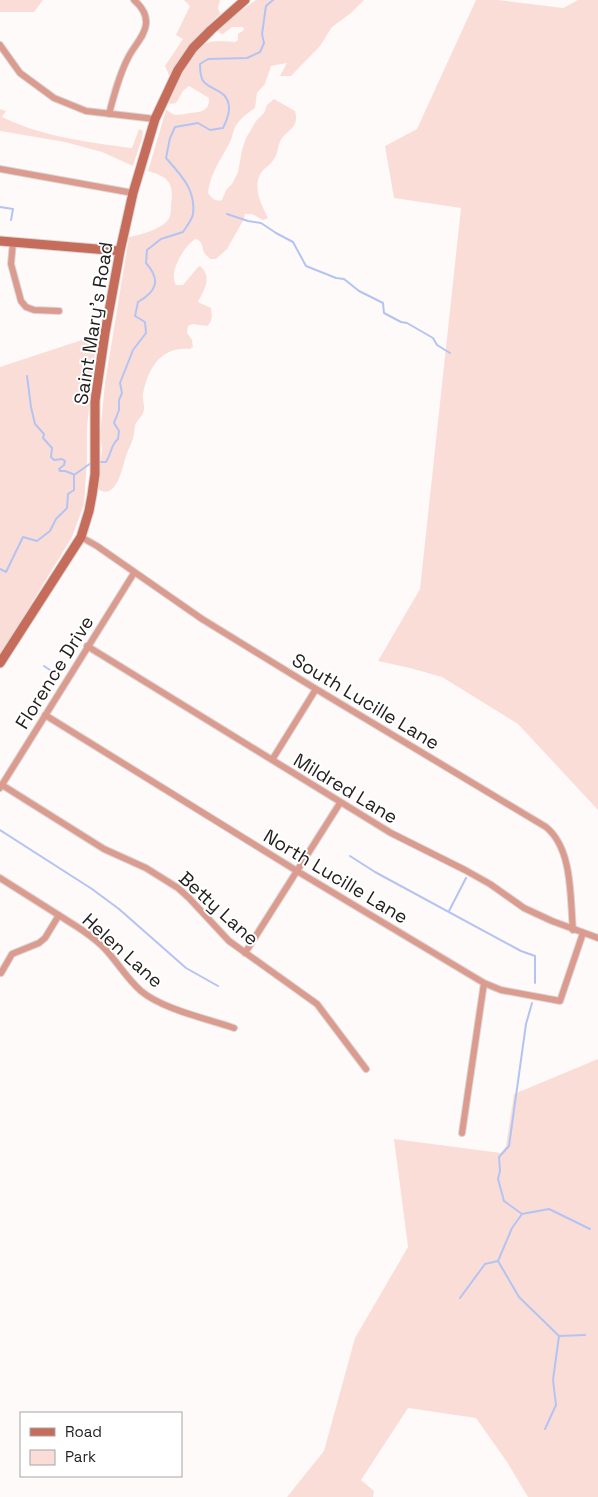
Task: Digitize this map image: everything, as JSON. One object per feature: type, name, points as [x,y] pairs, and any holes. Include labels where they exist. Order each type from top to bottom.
[{"type":"street","points":[[109,114],[127,59],[146,26],[146,18],[142,8],[134,0]]},
{"type":"street","name":"Saint Mary's Road","points":[[0,662],[81,537],[89,511],[95,474],[96,390],[120,251],[155,119],[178,70],[193,48],[246,0]]},
{"type":"street","points":[[0,45],[20,73],[54,98],[86,111],[155,119]]},
{"type":"street","points":[[0,169],[134,193]]},
{"type":"street","points":[[0,241],[120,251]]},
{"type":"street","points":[[13,242],[11,264],[21,301],[26,307],[34,310],[59,311]]},
{"type":"street","name":"South Lucille Lane","points":[[81,537],[97,546],[202,619],[316,690],[553,832],[561,845],[566,861],[573,930]]},
{"type":"street","name":"Florence Drive","points":[[1,787],[134,573]]},
{"type":"street","name":"Mildred Lane","points":[[87,646],[390,833],[465,870],[490,884],[524,908],[573,930],[598,938]]},
{"type":"street","points":[[272,760],[316,690]]},
{"type":"street","name":"North Lucille Lane","points":[[45,715],[297,871],[484,983],[501,990],[560,1001],[583,933]]},
{"type":"street","name":"Betty Lane","points":[[1,787],[104,848],[163,877],[184,893],[223,936],[317,1004],[366,1069]]},
{"type":"street","points":[[245,953],[340,802]]},
{"type":"street","name":"Helen Lane","points":[[0,878],[100,943],[133,983],[149,997],[167,1006],[234,1028]]},
{"type":"street","points":[[1,973],[12,954],[45,938],[58,915]]},
{"type":"street","points":[[462,1133],[484,983]]},
{"type":"green space","points":[[0,0],[43,0],[34,12],[0,12]]},
{"type":"green space","points":[[184,0],[220,0],[218,8],[220,14],[192,42],[172,75],[169,75],[165,66],[183,39],[176,35],[190,6]]},
{"type":"green space","points":[[256,0],[364,0],[351,13],[332,27],[320,46],[291,76],[280,76],[287,63],[271,66],[265,84],[257,93],[255,108],[243,117],[236,126],[209,185],[208,193],[216,200],[222,200],[226,190],[232,184],[238,172],[246,138],[256,121],[264,113],[267,105],[274,99],[295,111],[295,123],[281,139],[276,157],[262,171],[258,178],[259,196],[268,218],[263,220],[252,214],[245,214],[227,249],[216,259],[210,259],[204,252],[201,243],[195,239],[178,260],[174,273],[176,285],[183,285],[198,267],[200,266],[204,270],[207,279],[198,302],[211,308],[211,320],[207,326],[192,324],[188,326],[187,333],[192,340],[193,347],[171,351],[164,355],[152,368],[143,394],[144,411],[136,424],[133,439],[120,476],[113,488],[109,491],[103,491],[96,488],[96,485],[102,449],[100,435],[105,383],[129,237],[156,229],[170,217],[171,186],[161,176],[148,171],[166,110],[176,115],[200,112],[208,106],[209,98],[189,86],[183,91],[176,103],[171,104],[168,102],[189,60],[201,46],[210,42],[235,42],[238,40],[238,34],[244,30],[243,27],[232,27],[223,34],[219,33],[218,30],[229,19]]},
{"type":"green space","points":[[476,0],[498,0],[563,8],[578,0],[598,0],[598,810],[518,724],[442,677],[378,661],[420,589],[461,208],[394,198],[385,146],[417,129]]},
{"type":"green space","points":[[0,109],[6,111],[2,117],[33,129],[65,138],[132,148],[139,129],[143,131],[142,138],[133,166],[102,152],[65,142],[0,131]]},
{"type":"green space","points":[[97,335],[87,427],[84,504],[72,537],[0,655],[0,367]]},
{"type":"green space","points":[[598,1059],[598,1497],[528,1497],[507,1462],[476,1418],[408,1408],[361,1480],[374,1491],[373,1497],[287,1497],[324,1451],[355,1338],[408,1247],[394,1139],[501,1153],[506,1146],[514,1094]]},
{"type":"waterway","points":[[97,462],[106,462],[118,439],[119,431],[114,423],[122,393],[120,383],[133,350],[146,333],[145,322],[135,316],[138,302],[149,294],[155,285],[154,275],[146,263],[147,250],[161,239],[183,232],[193,214],[190,190],[166,158],[170,138],[175,127],[198,123],[210,130],[223,128],[228,116],[229,107],[227,99],[203,80],[200,74],[200,64],[208,59],[247,58],[260,52],[264,43],[262,34],[266,6],[273,0]]},
{"type":"waterway","points":[[0,207],[13,209],[11,220]]},
{"type":"waterway","points":[[227,214],[261,223],[293,242],[306,266],[336,278],[344,279],[359,291],[383,303],[384,313],[407,323],[433,338],[437,345],[450,353]]},
{"type":"waterway","points":[[27,376],[35,424],[44,434],[43,438],[52,448],[51,457],[54,460],[62,459],[65,461],[64,465],[59,469],[60,471],[73,474]]},
{"type":"waterway","points":[[0,569],[6,572],[23,537],[37,541],[50,531],[56,519],[67,508],[68,494],[74,490],[74,475],[91,463]]},
{"type":"waterway","points":[[44,666],[59,676]]},
{"type":"waterway","points":[[0,830],[92,889],[119,909],[186,968],[218,986]]},
{"type":"waterway","points":[[350,856],[375,872],[521,951],[535,956],[535,983]]},
{"type":"waterway","points":[[449,911],[466,878]]},
{"type":"waterway","points":[[532,1003],[526,1024],[509,1146],[499,1157],[500,1171],[498,1179],[504,1201],[522,1214],[549,1209],[590,1229]]},
{"type":"waterway","points":[[522,1214],[512,1228],[498,1261],[519,1297],[559,1336],[585,1335]]},
{"type":"waterway","points":[[460,1298],[485,1264],[498,1261]]},
{"type":"waterway","points":[[545,1429],[556,1405],[553,1380],[559,1336]]}]
